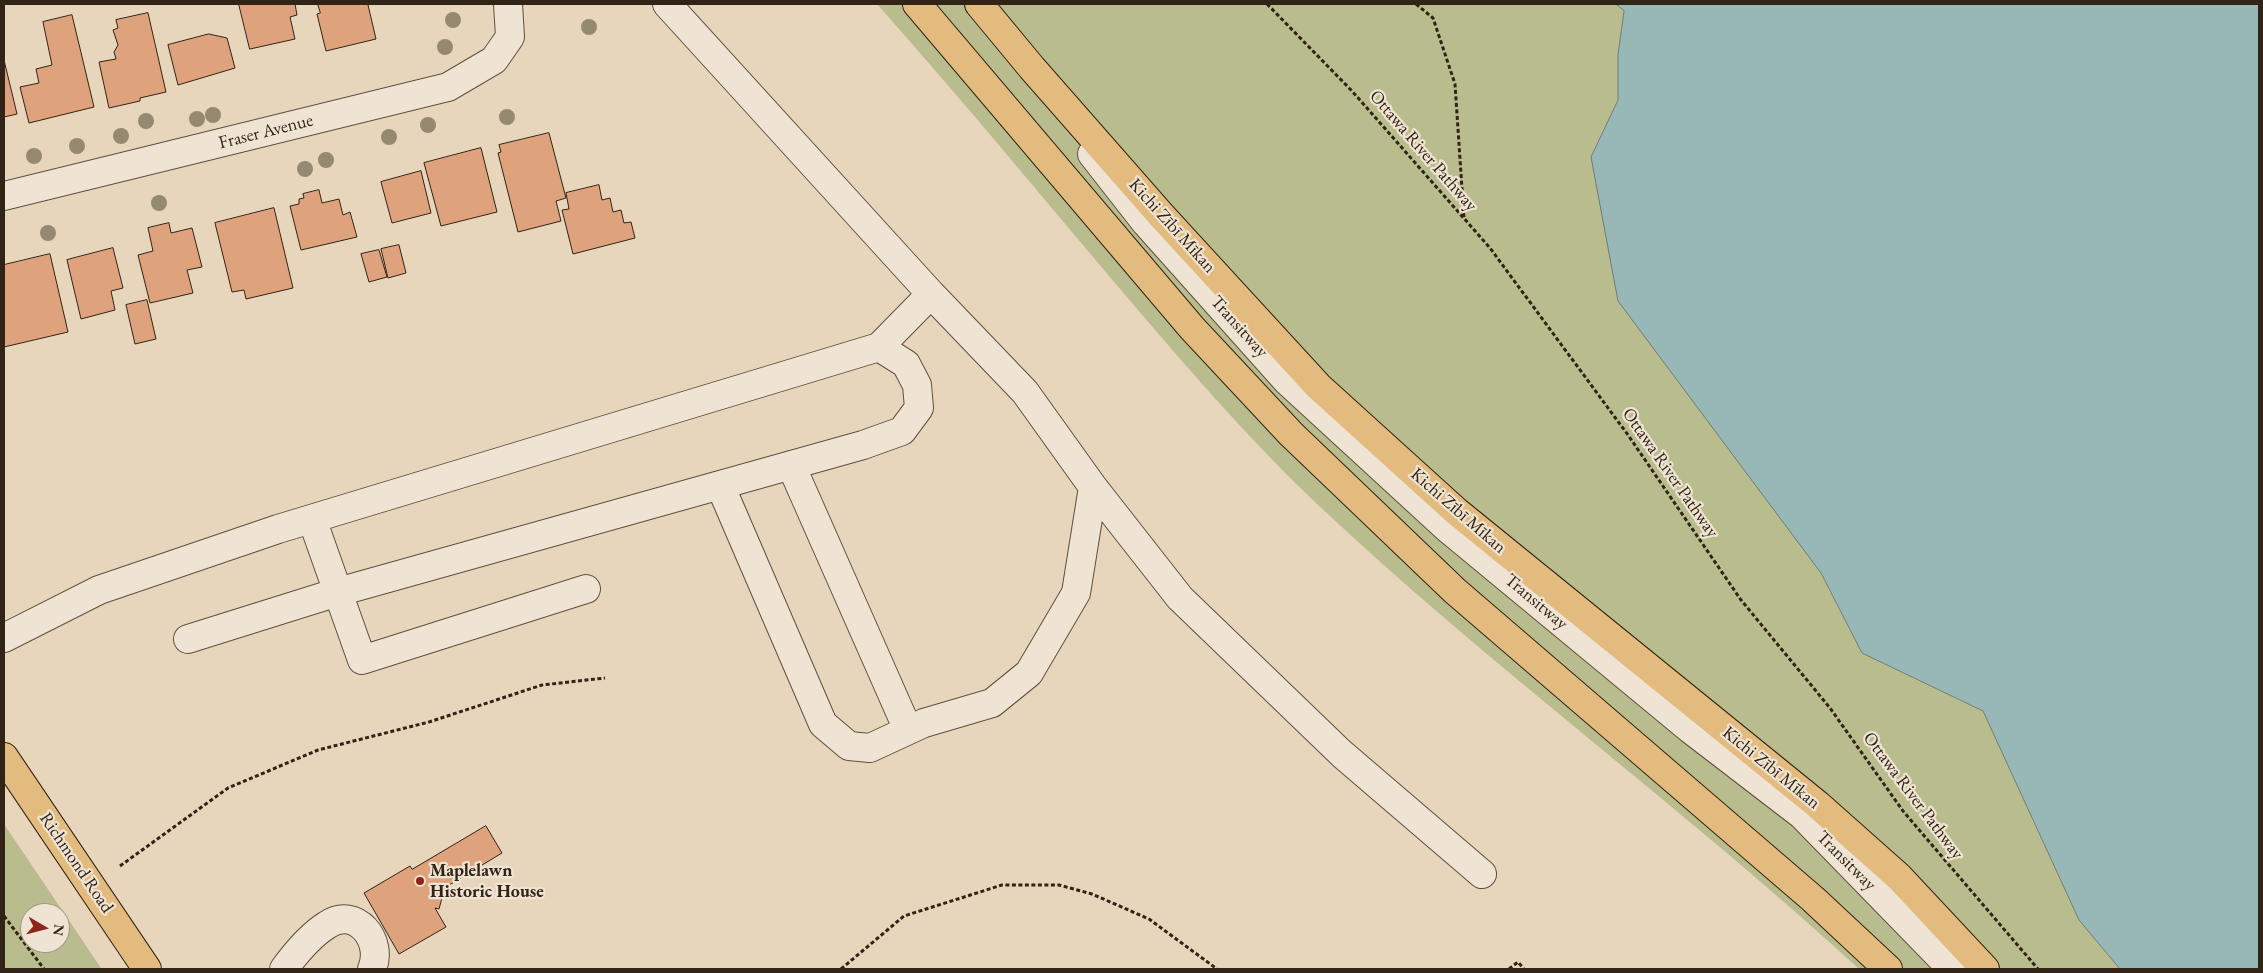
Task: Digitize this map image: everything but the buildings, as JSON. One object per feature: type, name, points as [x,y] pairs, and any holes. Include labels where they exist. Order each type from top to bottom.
[{"type":"main road","points":[[917,4],[1186,320],[1291,434],[1455,591],[1813,898],[1888,969]]},
{"type":"main road","name":"Kichi Zībī Mīkan","points":[[979,4],[1032,68],[1161,214],[1318,386],[1457,512],[1818,805],[1899,877],[1985,969]]},
{"type":"main road","name":"Richmond Road","points":[[4,757],[148,969]]},
{"type":"street","name":"Fraser Avenue","points":[[4,196],[448,87],[494,60],[510,37],[508,4]]},
{"type":"street","points":[[667,4],[931,294],[1025,392],[1093,487],[1180,598],[1342,754],[1482,874]]},
{"type":"street","name":"Transitway","points":[[1032,68],[1081,140],[1146,223],[1287,381],[1447,528],[1690,730],[1802,816],[1952,969]]},
{"type":"street","points":[[4,638],[99,590],[312,519],[879,348],[931,294]]},
{"type":"street","points":[[188,639],[338,592],[791,465],[902,431],[919,408],[917,385],[906,364],[879,348]]},
{"type":"street","points":[[791,465],[908,730]]},
{"type":"street","points":[[720,485],[823,724],[849,746],[870,748],[924,723],[992,703],[1028,673],[1076,593],[1093,487]]},
{"type":"street","points":[[312,519],[362,660],[586,588]]},
{"type":"street","points":[[284,969],[307,943],[328,924],[338,920],[351,921],[371,934],[376,951],[372,969]]},
{"type":"path","name":"Ottawa River Pathway","points":[[1267,4],[1352,91],[1490,248],[1628,435],[1741,600],[1830,708],[1904,811],[2038,969]]},
{"type":"path","points":[[1416,4],[1433,18],[1455,84],[1464,220]]},
{"type":"path","points":[[120,866],[228,788],[318,750],[429,722],[542,685],[605,678]]},
{"type":"path","points":[[841,969],[904,916],[1002,885],[1059,885],[1092,894],[1149,918],[1217,969]]},
{"type":"path","points":[[4,916],[44,969]]},
{"type":"path","points":[[1510,969],[1518,962],[1524,969]]},
{"type":"green space","points":[[877,4],[1616,4],[1624,11],[1618,55],[1618,100],[1591,157],[1821,573],[1862,653],[1983,711],[2079,920],[2120,969],[1859,969],[1725,851],[1450,623],[1293,481],[1181,360]]},
{"type":"green space","points":[[4,824],[57,903],[20,903],[20,953],[70,953],[70,922],[102,969],[4,969]]},
{"type":"water","points":[[1616,4],[2259,4],[2259,969],[2120,969],[2079,920],[1983,711],[1862,653],[1821,573],[1618,301],[1591,157],[1618,100],[1618,55],[1624,11]]},
{"type":"place","name":"Maplelawn Historic House","points":[[420,881]]}]
